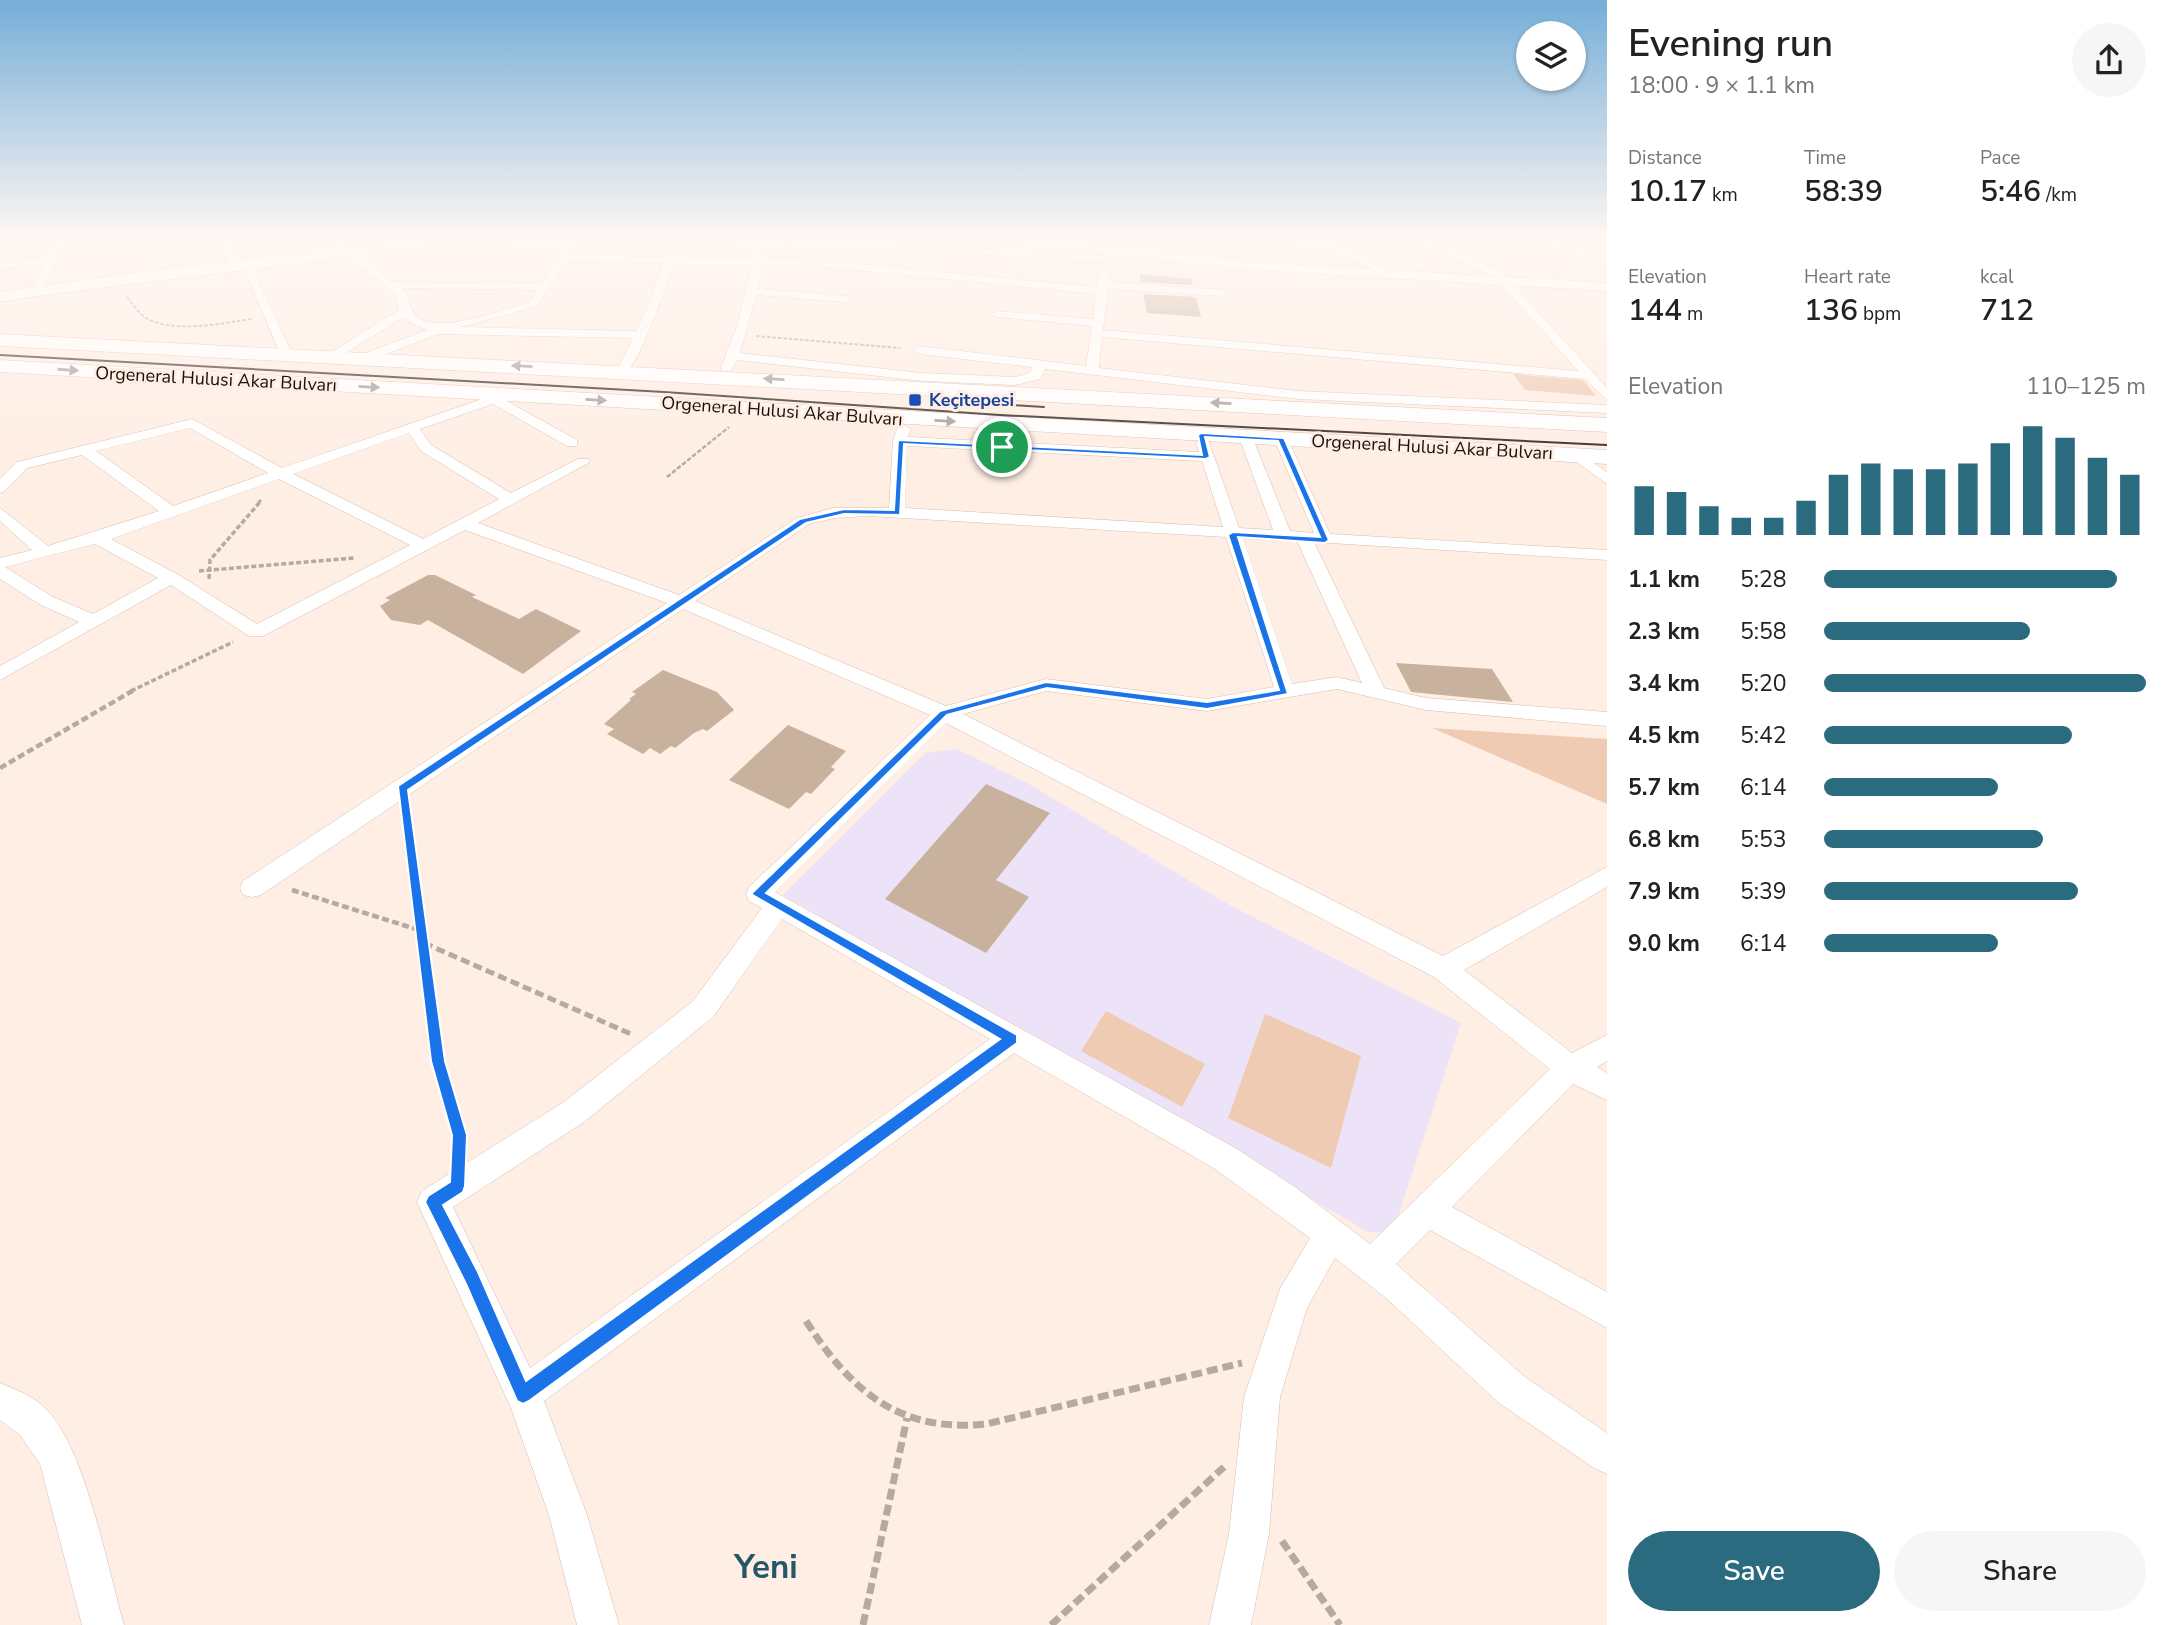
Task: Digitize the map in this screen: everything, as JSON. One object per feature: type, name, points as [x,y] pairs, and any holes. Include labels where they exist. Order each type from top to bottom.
[{"type":"main road","name":"Orgeneral Hulusi Akar Bulvarı","points":[[0,340],[723,376],[1607,425]]},
{"type":"main road","name":"Orgeneral Hulusi Akar Bulvarı","points":[[0,366],[500,397],[1607,457]]},
{"type":"street","points":[[334,356],[399,315]]},
{"type":"street","points":[[409,315],[415,321],[437,330],[642,335]]},
{"type":"street","points":[[364,358],[437,330],[494,315]]},
{"type":"street","points":[[623,371],[649,315]]},
{"type":"street","points":[[723,376],[742,335],[748,315]]},
{"type":"street","points":[[1003,315],[1097,328],[1433,363],[1590,376]]},
{"type":"street","points":[[1093,370],[1099,315]]},
{"type":"street","points":[[1534,315],[1605,390]]},
{"type":"street","points":[[269,317],[285,354]]},
{"type":"street","points":[[919,349],[1286,394],[1455,392],[1607,409]]},
{"type":"street","points":[[732,356],[894,375],[1007,381],[1033,378],[1038,374],[1040,363]]},
{"type":"street","points":[[1433,363],[1455,392]]},
{"type":"street","points":[[0,563],[97,538],[500,397],[572,443]]},
{"type":"street","points":[[897,513],[900,441],[908,419]]},
{"type":"street","points":[[0,488],[22,465],[82,448],[101,447],[192,423],[283,475],[424,546]]},
{"type":"street","points":[[413,429],[426,447],[463,474],[511,500]]},
{"type":"street","points":[[1201,435],[1285,692]]},
{"type":"street","points":[[1246,437],[1284,538]]},
{"type":"street","points":[[1281,439],[1325,540]]},
{"type":"street","points":[[900,441],[1206,457]]},
{"type":"street","points":[[82,448],[172,513]]},
{"type":"street","points":[[1576,455],[1607,479]]},
{"type":"street","points":[[97,538],[171,578],[256,632],[583,462]]},
{"type":"street","points":[[1,511],[46,553]]},
{"type":"street","points":[[258,884],[803,521],[844,511],[1607,555]]},
{"type":"street","points":[[465,524],[682,602],[944,713],[1443,969],[1570,1068],[1607,1087]]},
{"type":"street","points":[[1304,539],[1376,692]]},
{"type":"street","points":[[0,570],[47,601],[93,621]]},
{"type":"street","points":[[0,674],[171,578]]},
{"type":"street","points":[[1607,719],[1426,704],[1337,683],[1207,705],[1046,685],[944,713],[758,894],[1226,1159],[1372,1265],[1512,1390],[1607,1455]]},
{"type":"street","points":[[1443,969],[1607,876]]},
{"type":"street","points":[[598,1625],[571,1527],[523,1395],[472,1278],[433,1202],[574,1112],[703,1009],[778,905]]},
{"type":"street","points":[[523,1395],[1012,1039]]},
{"type":"street","points":[[1372,1265],[1570,1068],[1607,1046]]},
{"type":"street","points":[[1425,1210],[1607,1311]]},
{"type":"street","points":[[1230,1625],[1247,1548],[1256,1437],[1273,1355],[1292,1301],[1331,1234]]},
{"type":"street","points":[[0,1401],[10,1405],[36,1425],[56,1452],[68,1483],[103,1625]]},
{"type":"path","points":[[142,315],[155,321],[209,323],[269,317]]},
{"type":"path","points":[[742,335],[919,349]]},
{"type":"path","points":[[667,477],[751,410]]},
{"type":"path","points":[[212,583],[207,569],[214,554],[283,475]]},
{"type":"path","points":[[207,569],[355,558]]},
{"type":"path","points":[[0,768],[133,690],[256,632]]},
{"type":"path","points":[[402,788],[438,1061],[459,1135],[458,1186]]},
{"type":"path","points":[[258,884],[422,930]]},
{"type":"path","points":[[423,943],[657,1046]]},
{"type":"path","points":[[807,1321],[838,1370],[880,1404],[907,1418],[934,1427],[966,1428],[1273,1355]]},
{"type":"path","points":[[863,1625],[907,1418]]},
{"type":"path","points":[[1051,1625],[1256,1437]]},
{"type":"path","points":[[1252,1497],[1340,1625]]},
{"type":"shaded area","points":[[1513,374],[1583,380],[1596,396],[1525,390]]},
{"type":"shaded area","points":[[1432,728],[1607,739],[1607,804]]},
{"type":"shaded area","points":[[957,749],[1027,783],[1228,904],[1461,1023],[1393,1232],[1368,1232],[783,895],[925,753]]},
{"type":"shaded area","points":[[1106,1011],[1205,1064],[1182,1107],[1081,1051]]},
{"type":"shaded area","points":[[1265,1014],[1361,1056],[1331,1168],[1228,1118]]},
{"type":"building","points":[[1172,315],[1200,315],[1201,317]]},
{"type":"building","points":[[428,575],[435,575],[476,595],[472,597],[519,619],[536,609],[581,631],[523,674],[428,620],[420,625],[391,620],[380,606],[390,600],[385,598]]},
{"type":"building","points":[[1396,663],[1492,669],[1513,702],[1411,692]]},
{"type":"building","points":[[663,670],[717,692],[734,710],[707,731],[703,729],[694,733],[675,748],[671,746],[660,754],[650,748],[643,754],[607,734],[614,729],[604,724],[631,700],[629,699],[636,694],[632,692]]},
{"type":"building","points":[[788,725],[846,751],[831,767],[835,769],[811,794],[806,792],[789,809],[729,780]]},
{"type":"building","points":[[986,784],[1050,813],[996,880],[1029,897],[986,953],[885,899]]},
{"type":"tram line","points":[[0,355],[664,392],[1000,415],[1607,445]]},
{"type":"tram line","points":[[929,400],[1044,407]]},
{"type":"place","name":"Keçitepesi","points":[[915,400]]},
{"type":"district","name":"Yeni","points":[[766,1567]]},
{"type":"route","points":[[1201,435],[1281,439],[1325,540],[1233,535],[1285,692],[1207,705],[1046,685],[944,713],[758,894],[1012,1039],[523,1395],[472,1278],[433,1202],[458,1186],[459,1135],[438,1061],[402,788],[803,521],[844,511],[897,513],[900,441],[1002,447],[1206,457],[1201,435]]}]
